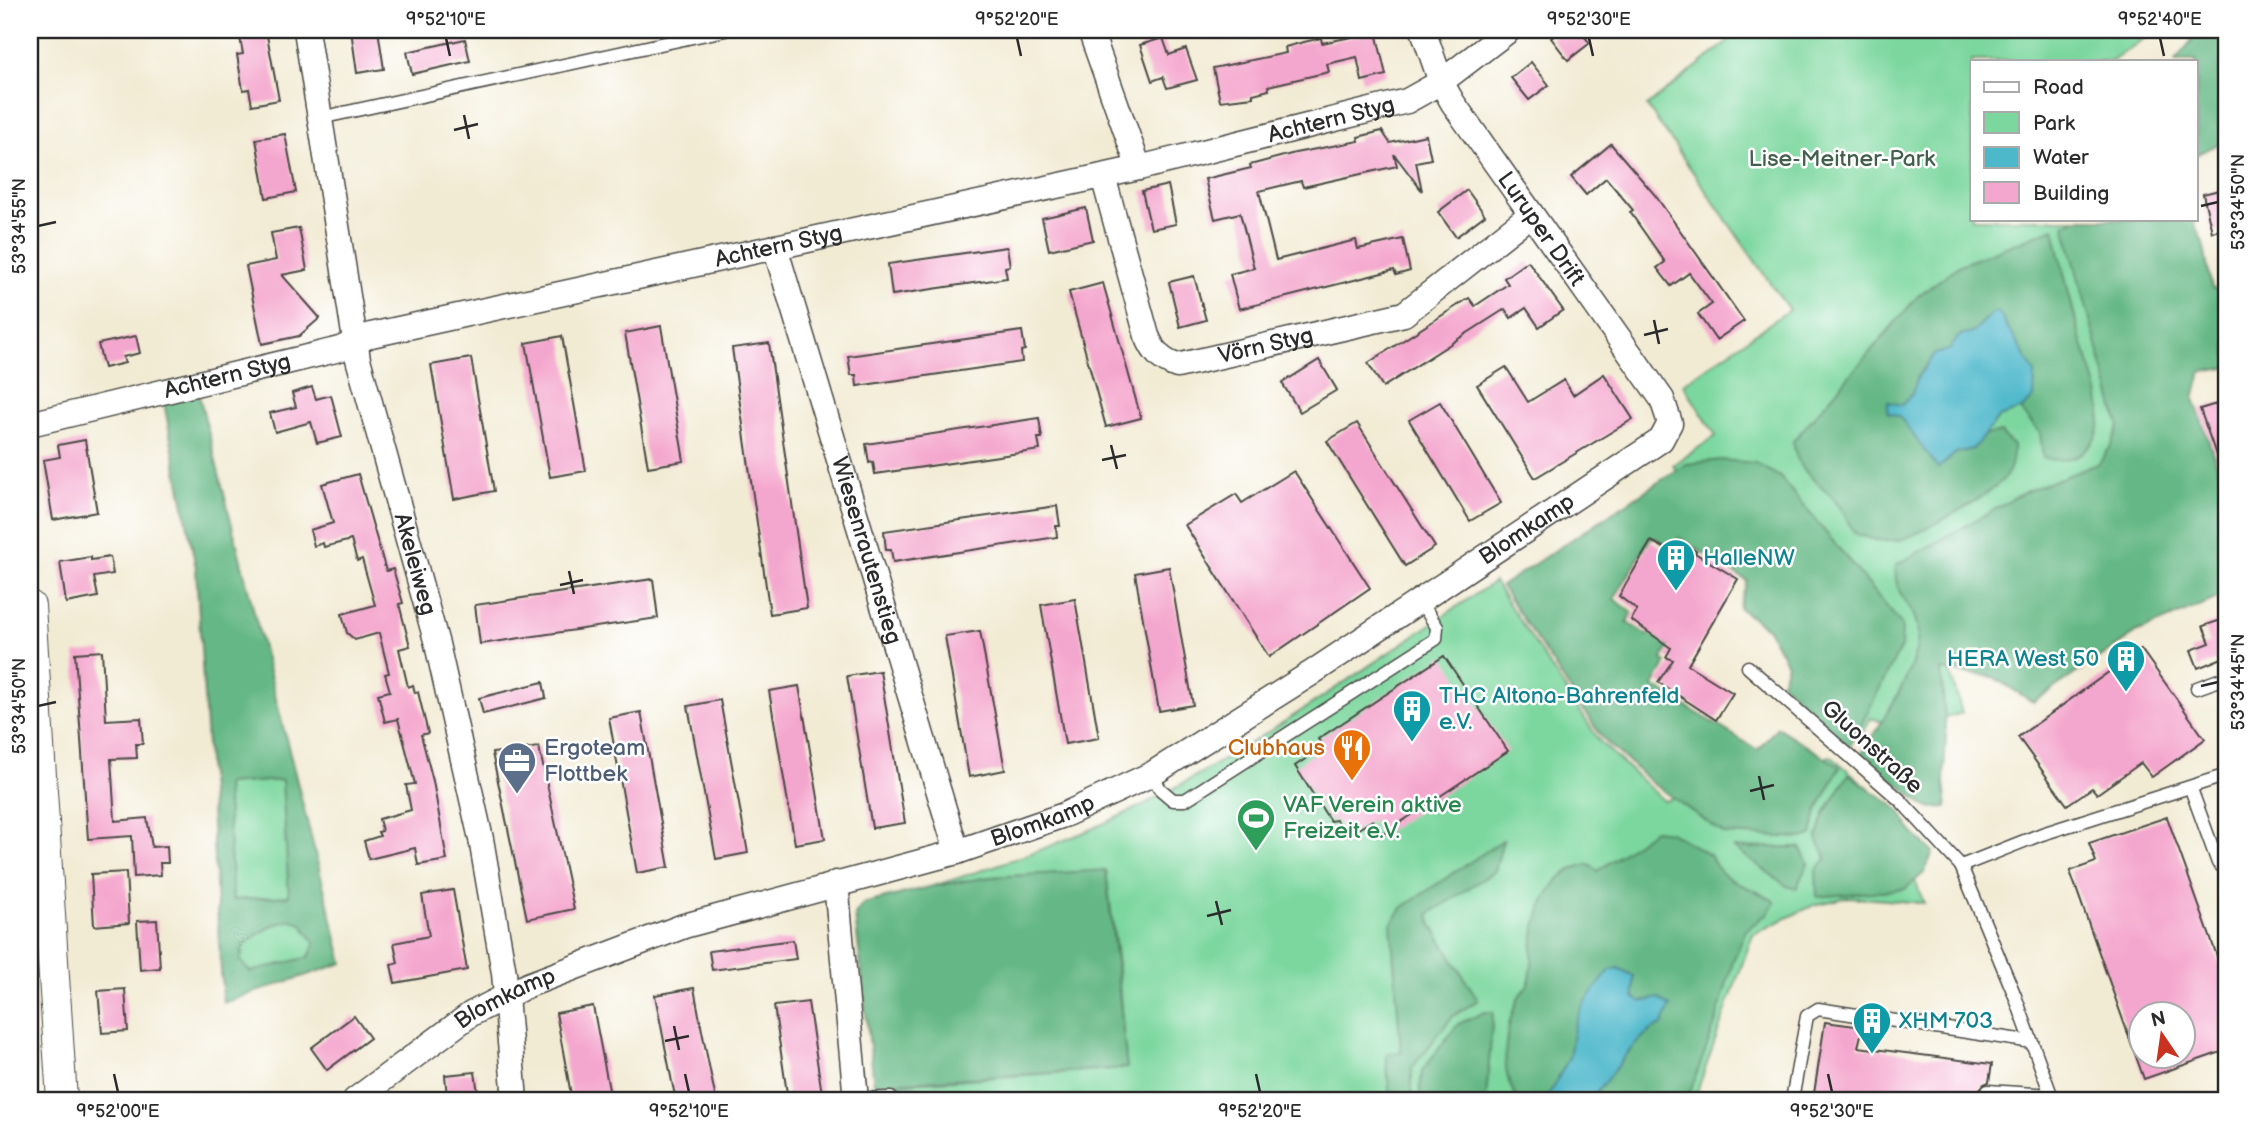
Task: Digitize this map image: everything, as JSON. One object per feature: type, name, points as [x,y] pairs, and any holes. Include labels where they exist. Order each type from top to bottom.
[{"type":"street","name":"Akeleiweg","points":[[306,30],[354,342],[458,728],[483,853],[506,994],[515,1100]]},
{"type":"street","points":[[1090,30],[1139,168]]},
{"type":"street","name":"Luruper Drift","points":[[1423,30],[1441,82],[1530,215],[1662,400],[1670,423]]},
{"type":"street","name":"Achtern Styg","points":[[30,424],[340,349],[371,334],[1139,168],[1407,101],[1441,82],[1509,30]]},
{"type":"street","name":"Vörn Styg","points":[[1103,176],[1147,337],[1153,351],[1165,361],[1177,366],[1404,314],[1530,215]]},
{"type":"street","name":"Wiesenrautenstieg","points":[[775,247],[957,852]]},
{"type":"street","name":"Blomkamp","points":[[355,1100],[471,1014],[506,994],[684,926],[957,852],[1064,815],[1152,774],[1649,450],[1667,432],[1670,423]]},
{"type":"street","points":[[30,606],[35,791],[62,1100]]},
{"type":"street","points":[[836,883],[856,1100]]},
{"type":"lane","points":[[320,118],[725,30]]},
{"type":"lane","points":[[1152,774],[1160,789],[1173,800],[1185,800],[1436,639],[1437,627],[1420,601]]},
{"type":"lane","name":"Gluonstraße","points":[[1748,667],[1900,800],[1961,866],[2052,1098]]},
{"type":"lane","points":[[2197,688],[2227,677]]},
{"type":"lane","points":[[1961,866],[2042,834],[2191,789],[2227,775]]},
{"type":"lane","points":[[2191,789],[2218,863],[2227,870]]},
{"type":"lane","points":[[1792,1100],[1807,1016],[1818,1009],[2032,1042]]},
{"type":"lane","points":[[1988,1091],[2052,1098]]},
{"type":"lane","points":[[856,1100],[891,1098]]},
{"type":"green space","name":"Lise-Meitner-Park","points":[[1743,30],[2156,30],[2113,60],[1970,60],[1970,220],[2125,220],[2227,521],[1949,669],[1962,713],[1907,730],[1871,718],[1859,740],[1673,465],[1716,436],[1683,384],[1789,310],[1647,106]]},
{"type":"green space","points":[[2200,30],[2227,30],[2227,140],[2198,154],[2198,60],[2176,60]]},
{"type":"green space","points":[[2073,220],[2192,220],[2203,243],[2212,288],[2227,294],[2227,368],[2201,372],[2194,399],[2227,494],[2227,594],[2138,632],[2033,702],[1993,677],[1941,670],[1946,731],[1944,782],[1947,807],[1928,808],[1861,755],[1899,693],[1914,657],[1917,625],[1897,584],[1896,565],[2027,491],[2098,464],[2112,445],[2119,426],[2064,225]]},
{"type":"green space","points":[[2054,228],[2078,329],[2099,395],[2099,428],[2093,443],[2071,458],[2043,458],[2040,433],[2009,396],[1977,435],[2001,433],[2013,446],[2009,470],[1998,484],[1957,512],[1903,539],[1884,541],[1855,534],[1838,504],[1804,470],[1795,453],[1793,441],[1918,296],[1960,265]]},
{"type":"green space","points":[[199,395],[343,963],[223,1003],[196,568],[164,403]],"holes":[[[282,780],[289,896],[233,900],[226,784]],[[292,920],[302,924],[315,944],[309,957],[250,972],[240,960],[244,944],[273,925]]]},
{"type":"green space","points":[[1721,460],[1755,463],[1780,477],[1902,625],[1901,647],[1849,748],[1781,682],[1787,664],[1768,629],[1739,608],[1747,581],[1679,538],[1672,549],[1655,538],[1650,539],[1614,599],[1632,612],[1627,622],[1647,635],[1654,627],[1673,640],[1662,659],[1666,663],[1653,686],[1758,750],[1777,727],[1840,767],[1817,811],[1812,835],[1801,838],[1724,834],[1652,783],[1603,739],[1501,586],[1686,464]]},
{"type":"green space","points":[[1494,582],[1601,743],[1664,801],[1831,756],[1882,799],[1924,903],[1849,897],[1814,905],[1753,934],[1694,1100],[871,1100],[869,1086],[1126,1068],[1117,957],[1106,871],[991,877],[933,886],[1051,846],[1164,794],[1290,718]]},
{"type":"green space","points":[[1849,774],[1898,809],[1912,832],[1933,852],[1924,873],[1905,889],[1817,897],[1816,870],[1827,858],[1817,839],[1825,813]]},
{"type":"green space","points":[[282,780],[289,896],[233,900],[226,784]]},
{"type":"green space","points":[[1654,830],[1670,832],[1711,856],[1716,866],[1730,879],[1775,902],[1768,913],[1746,930],[1733,961],[1715,1025],[1687,1100],[1519,1100],[1508,1077],[1507,1035],[1514,1009],[1530,979],[1533,941],[1549,892],[1556,882],[1575,868],[1588,864],[1598,871]]},
{"type":"green space","points":[[1503,840],[1495,871],[1429,914],[1432,925],[1478,1000],[1452,1017],[1412,1068],[1412,1100],[1390,1100],[1386,1054],[1401,1052],[1391,924],[1403,907]]},
{"type":"green space","points":[[1800,847],[1808,863],[1796,889],[1787,886],[1734,848]]},
{"type":"green space","points":[[1106,870],[1127,1068],[874,1084],[855,915],[863,904],[933,886],[991,877]]},
{"type":"green space","points":[[292,920],[302,924],[315,943],[309,957],[250,973],[240,960],[244,944],[273,925]]},
{"type":"green space","points":[[1485,1012],[1493,1012],[1486,1100],[1419,1100],[1422,1071],[1458,1024]]},
{"type":"water","points":[[1993,312],[1999,313],[2035,373],[2034,397],[2023,409],[1999,417],[1973,449],[1956,453],[1938,468],[1899,416],[1887,412],[1888,402],[1902,405],[1912,394],[1918,376],[1935,354],[1949,350],[1959,336],[1972,333]]},
{"type":"water","points":[[1618,968],[1634,976],[1634,997],[1640,1002],[1659,998],[1670,1007],[1662,1025],[1653,1029],[1633,1047],[1590,1100],[1546,1100],[1569,1058],[1574,1027],[1583,1005],[1610,970]]},
{"type":"building","points":[[266,30],[279,100],[252,105],[249,89],[243,90],[237,55],[243,54],[239,32]]},
{"type":"building","points":[[351,30],[378,30],[384,69],[357,73]]},
{"type":"building","points":[[1562,30],[1579,30],[1590,43],[1568,60],[1551,38]]},
{"type":"building","points":[[1376,32],[1386,75],[1362,81],[1357,57],[1327,64],[1329,72],[1268,86],[1269,90],[1253,94],[1253,97],[1220,101],[1213,68],[1286,53],[1285,47],[1321,38],[1322,43]]},
{"type":"building","points":[[1163,38],[1169,55],[1186,49],[1197,80],[1167,88],[1163,77],[1152,81],[1140,45]]},
{"type":"building","points":[[465,39],[470,61],[412,74],[407,52]]},
{"type":"building","points":[[1531,62],[1549,85],[1529,100],[1511,78]]},
{"type":"building","points":[[1382,131],[1390,143],[1426,135],[1431,159],[1416,162],[1422,191],[1394,154],[1397,166],[1303,187],[1301,181],[1259,191],[1276,260],[1356,240],[1358,249],[1403,239],[1410,271],[1396,275],[1394,270],[1239,309],[1230,274],[1254,268],[1240,213],[1215,219],[1205,179],[1251,168],[1250,165],[1295,153],[1359,141],[1358,137]]},
{"type":"building","points":[[285,134],[296,192],[266,198],[256,139]]},
{"type":"building","points":[[1611,144],[1655,195],[1744,321],[1716,340],[1698,314],[1712,304],[1689,273],[1671,286],[1657,268],[1665,262],[1630,212],[1633,210],[1606,178],[1586,195],[1571,177]]},
{"type":"building","points":[[1168,185],[1176,224],[1151,229],[1142,191]]},
{"type":"building","points":[[2227,188],[2227,228],[2212,232],[2203,194]]},
{"type":"building","points":[[1467,190],[1485,215],[1456,237],[1438,212]]},
{"type":"building","points":[[1086,208],[1093,240],[1049,250],[1042,218]]},
{"type":"building","points":[[299,228],[307,270],[282,275],[320,318],[299,336],[262,344],[246,266],[276,260],[271,233]]},
{"type":"building","points":[[1007,247],[1010,266],[1005,267],[1007,278],[892,295],[888,264]]},
{"type":"building","points":[[1528,261],[1563,310],[1539,327],[1526,308],[1511,318],[1505,309],[1383,387],[1368,363],[1469,298],[1475,306],[1508,284],[1504,278]]},
{"type":"building","points":[[1194,276],[1206,320],[1180,327],[1169,282]]},
{"type":"building","points":[[1103,283],[1141,418],[1106,427],[1069,292]]},
{"type":"building","points":[[661,326],[684,461],[648,467],[625,333]]},
{"type":"building","points":[[1022,331],[1025,350],[1021,351],[1022,362],[857,386],[856,375],[851,375],[848,356]]},
{"type":"building","points":[[136,336],[140,353],[123,357],[125,363],[104,368],[98,344]]},
{"type":"building","points":[[562,336],[586,471],[550,477],[526,343]]},
{"type":"building","points":[[769,343],[807,608],[770,614],[732,348]]},
{"type":"building","points":[[471,358],[494,491],[454,499],[431,365]]},
{"type":"building","points":[[1319,360],[1337,390],[1300,412],[1282,383]]},
{"type":"building","points":[[1506,367],[1528,402],[1564,380],[1573,395],[1604,374],[1633,419],[1535,478],[1477,385]]},
{"type":"building","points":[[312,387],[316,399],[331,395],[342,437],[317,443],[311,422],[275,432],[270,413],[296,407],[292,393]]},
{"type":"building","points":[[1440,402],[1501,503],[1470,521],[1409,420]]},
{"type":"building","points":[[2223,402],[2227,412],[2227,481],[2200,409]]},
{"type":"building","points":[[1039,418],[1042,438],[1038,438],[1040,450],[875,474],[873,462],[869,463],[866,444]]},
{"type":"building","points":[[1357,423],[1435,547],[1405,566],[1327,441]]},
{"type":"building","points":[[85,440],[97,512],[53,520],[43,460],[60,457],[58,445]]},
{"type":"building","points":[[1294,471],[1370,588],[1269,657],[1185,525],[1236,494],[1242,503]]},
{"type":"building","points":[[358,474],[386,571],[393,569],[403,603],[399,604],[410,646],[399,649],[408,687],[413,685],[415,693],[418,692],[428,733],[421,735],[433,781],[447,860],[418,865],[415,848],[369,859],[364,841],[380,836],[378,832],[382,831],[379,819],[411,810],[406,785],[415,784],[398,719],[385,722],[378,694],[390,691],[385,674],[389,673],[379,633],[355,640],[347,633],[342,614],[375,605],[362,559],[357,561],[351,540],[324,547],[323,543],[314,546],[310,530],[333,523],[322,484]]},
{"type":"building","points":[[1057,506],[1060,526],[1056,526],[1057,537],[893,562],[891,550],[886,550],[884,531]]},
{"type":"building","name":"HalleNW","points":[[1651,541],[1674,553],[1680,541],[1738,579],[1688,665],[1733,693],[1716,720],[1658,682],[1673,660],[1666,657],[1671,648],[1631,620],[1637,610],[1619,596]]},
{"type":"building","points":[[91,557],[91,560],[110,557],[113,574],[94,577],[98,597],[66,603],[60,562]]},
{"type":"building","points":[[1169,567],[1193,705],[1159,711],[1135,573]]},
{"type":"building","points":[[653,579],[658,618],[480,644],[475,605]]},
{"type":"building","points":[[1075,599],[1099,738],[1065,744],[1041,605]]},
{"type":"building","points":[[2221,620],[2227,637],[2227,656],[2198,668],[2191,650],[2210,643],[2203,626]]},
{"type":"building","points":[[980,631],[1005,770],[969,777],[945,636]]},
{"type":"building","name":"HERA West 50","points":[[2141,649],[2205,739],[2152,777],[2141,763],[2097,794],[2092,788],[2067,805],[2018,737]]},
{"type":"building","points":[[102,651],[106,720],[141,718],[143,744],[136,744],[137,758],[111,759],[115,821],[147,818],[152,847],[167,846],[168,863],[160,863],[161,875],[134,877],[132,836],[88,839],[75,653]]},
{"type":"building","name":"THC Altona-Bahrenfeld e.V.","points":[[1444,656],[1508,751],[1383,834],[1373,820],[1347,836],[1336,820],[1330,821],[1295,766],[1323,747],[1318,739]]},
{"type":"building","points":[[880,671],[905,823],[872,828],[847,676]]},
{"type":"building","points":[[543,682],[546,698],[483,714],[479,698]]},
{"type":"building","points":[[799,686],[825,839],[795,844],[769,691]]},
{"type":"building","points":[[720,700],[748,853],[716,859],[688,706]]},
{"type":"building","points":[[641,712],[669,867],[637,873],[609,718]]},
{"type":"building","points":[[539,747],[574,909],[527,919],[492,753]]},
{"type":"building","points":[[2167,817],[2227,984],[2227,1050],[2198,1060],[2198,1000],[2128,1000],[2128,1034],[2070,871],[2096,862],[2089,843]]},
{"type":"building","points":[[126,872],[129,923],[94,926],[91,874]]},
{"type":"building","points":[[453,890],[467,970],[395,983],[391,965],[398,963],[394,943],[429,936],[422,895]]},
{"type":"building","points":[[157,920],[160,968],[140,970],[137,921]]},
{"type":"building","points":[[793,940],[796,959],[712,970],[709,951]]},
{"type":"building","points":[[694,988],[716,1100],[676,1100],[672,1082],[655,995]]},
{"type":"building","points":[[125,989],[128,1031],[102,1033],[98,991]]},
{"type":"building","points":[[808,1002],[823,1100],[788,1100],[774,1006]]},
{"type":"building","points":[[593,1006],[611,1100],[572,1100],[556,1013]]},
{"type":"building","points":[[354,1016],[370,1038],[327,1070],[311,1048]]},
{"type":"building","name":"XHM 703","points":[[1825,1022],[1863,1027],[1858,1047],[1992,1064],[1989,1082],[1979,1090],[1987,1100],[1813,1100]]},
{"type":"building","points":[[2141,1070],[2170,1070],[2144,1079]]},
{"type":"building","points":[[475,1072],[478,1093],[447,1097],[445,1075]]},
{"type":"place","name":"HalleNW","points":[[1676,592]]},
{"type":"place","name":"HERA West 50","points":[[2126,693]]},
{"type":"place","name":"THC Altona-Bahrenfeld e.V.","points":[[1412,743]]},
{"type":"place","name":"Clubhaus","points":[[1352,782]]},
{"type":"place","name":"Ergoteam Flottbek","points":[[517,795]]},
{"type":"place","name":"VAF Verein aktive Freizeit e.V.","points":[[1256,852]]},
{"type":"place","name":"XHM 703","points":[[1872,1055]]}]
